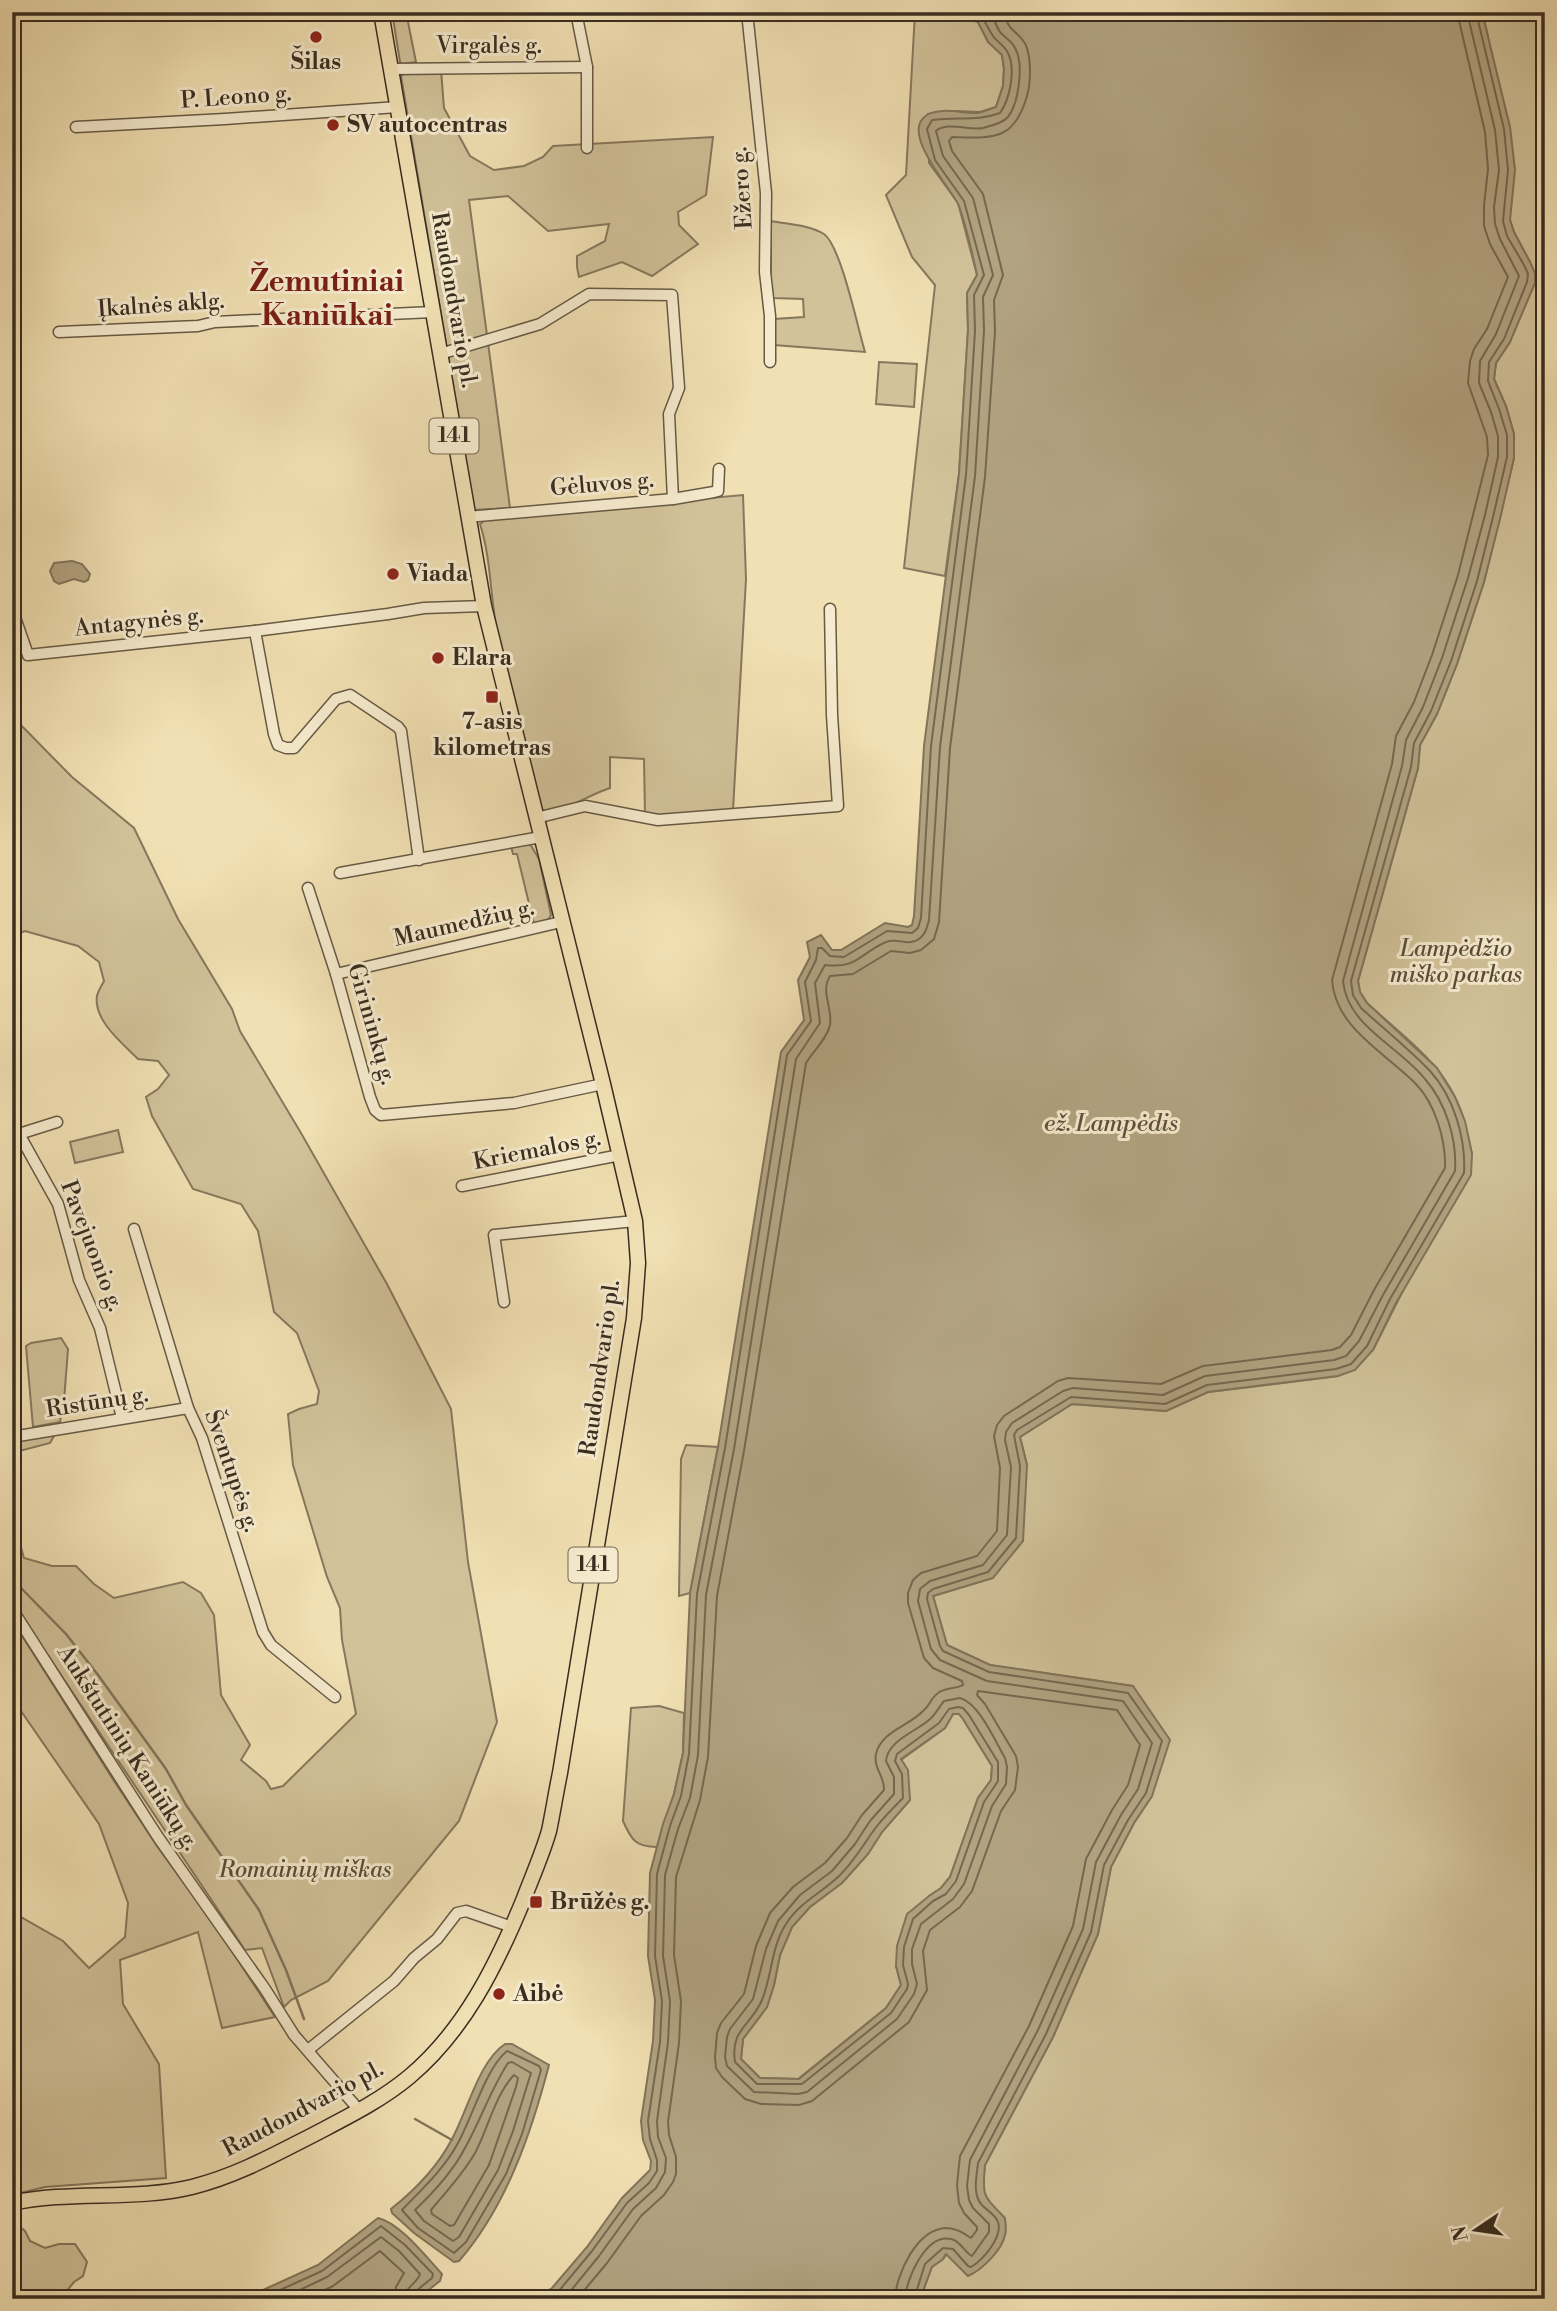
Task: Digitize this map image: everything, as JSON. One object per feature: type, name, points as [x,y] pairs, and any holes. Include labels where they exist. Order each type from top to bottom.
[{"type":"main road","name":"Raudondvario pl.","points":[[12,2203],[39,2198],[140,2195],[192,2187],[244,2171],[359,2110],[406,2080],[447,2040],[472,2004],[512,1927],[541,1856],[560,1773],[634,1318],[638,1263],[635,1221],[484,606],[381,12]]},
{"type":"street","points":[[576,12],[587,67],[587,148]]},
{"type":"street","name":"Ežero g.","points":[[747,12],[765,193],[765,272],[770,316],[770,362]]},
{"type":"street","name":"Virgalės g.","points":[[391,69],[587,67]]},
{"type":"street","name":"P. Leono g.","points":[[76,127],[398,107]]},
{"type":"street","points":[[440,355],[540,324],[589,294],[672,295],[679,388],[670,414],[673,499]]},
{"type":"street","name":"Įkalnės aklg.","points":[[59,332],[433,312]]},
{"type":"street","name":"Gėluvos g.","points":[[467,517],[673,499],[718,491],[719,470]]},
{"type":"street","name":"Antagynės g.","points":[[12,609],[28,655],[255,631],[424,608],[484,606]]},
{"type":"street","points":[[536,818],[585,806],[658,820],[838,806],[832,715],[830,609]]},
{"type":"street","points":[[255,631],[278,745],[294,748],[336,699],[350,695],[401,731],[419,860]]},
{"type":"street","points":[[340,873],[541,837]]},
{"type":"street","name":"Girininkų g.","points":[[308,888],[336,974],[370,1097],[375,1110],[381,1115],[514,1103],[603,1084]]},
{"type":"street","name":"Maumedžių g.","points":[[336,974],[561,922]]},
{"type":"street","name":"Pavejuonio g.","points":[[57,1122],[15,1134],[58,1204],[79,1280],[100,1328],[122,1418]]},
{"type":"street","name":"Kriemalos g.","points":[[462,1186],[620,1155]]},
{"type":"street","points":[[504,1302],[494,1235],[635,1221]]},
{"type":"street","name":"Šventupės g.","points":[[134,1229],[188,1408],[202,1438],[263,1632],[271,1645],[335,1697]]},
{"type":"street","name":"Ristūnų g.","points":[[12,1437],[188,1408]]},
{"type":"street","name":"Aukštutinių Kaniūkų g.","points":[[12,1609],[158,1837],[265,1989],[294,2035],[359,2110]]},
{"type":"street","points":[[307,2050],[394,1981],[414,1958],[437,1939],[457,1913],[466,1911],[482,1915],[512,1927]]},
{"type":"green space","points":[[392,12],[406,12],[416,62],[400,62]]},
{"type":"green space","points":[[915,12],[950,12],[978,22],[988,42],[1002,55],[1004,69],[1003,86],[996,107],[980,112],[928,114],[929,163],[958,203],[977,275],[967,293],[968,330],[959,474],[945,576],[904,568],[935,285],[912,257],[886,195],[906,175]]},
{"type":"green space","name":"Lampėdžio miško parkas","points":[[1482,12],[1545,12],[1545,2299],[920,2299],[932,2266],[949,2255],[985,2197],[985,2165],[1053,2037],[1098,1934],[1111,1867],[1152,1796],[1132,1686],[990,1665],[947,1645],[933,1596],[993,1578],[1027,1465],[1020,1437],[1072,1404],[1166,1411],[1208,1392],[1338,1376],[1373,1350],[1472,1154],[1461,1111],[1447,1083],[1416,1047],[1367,1003],[1360,992],[1358,981],[1418,768],[1420,745],[1437,714],[1457,664],[1484,582],[1514,458],[1514,434],[1494,379],[1496,363],[1510,342],[1530,262],[1510,220],[1488,36]]},
{"type":"green space","points":[[441,70],[444,108],[470,156],[494,170],[524,166],[543,157],[553,146],[713,137],[706,195],[678,212],[679,225],[698,244],[652,276],[622,262],[579,277],[577,256],[605,241],[609,224],[548,231],[508,196],[469,200],[510,508],[474,510],[401,76],[410,71]]},
{"type":"green space","points":[[771,221],[812,229],[824,234],[830,242],[843,271],[865,352],[774,345],[774,319],[804,317],[803,299],[773,298]]},
{"type":"green space","points":[[879,362],[917,364],[914,407],[876,404]]},
{"type":"green space","points":[[743,495],[746,579],[733,810],[645,816],[644,759],[610,757],[610,788],[560,809],[541,810],[502,653],[480,524],[488,518]]},
{"type":"green space","name":"Romainių miškas","points":[[12,716],[72,777],[134,828],[178,919],[232,1009],[240,1031],[387,1284],[451,1409],[468,1562],[497,1722],[459,1821],[328,1981],[291,2000],[284,2007],[262,1948],[245,1950],[12,1602],[12,1505],[24,1558],[52,1566],[76,1566],[94,1584],[114,1598],[183,1582],[201,1593],[214,1615],[221,1695],[250,1745],[241,1760],[266,1781],[271,1789],[283,1786],[356,1714],[342,1640],[340,1608],[327,1577],[293,1465],[288,1414],[317,1404],[319,1391],[297,1333],[274,1312],[258,1231],[241,1204],[193,1189],[152,1116],[146,1097],[158,1089],[169,1075],[158,1061],[138,1059],[104,1023],[97,1005],[98,994],[104,981],[99,962],[78,946],[25,931],[12,936]]},
{"type":"green space","points":[[530,844],[539,859],[551,915],[548,920],[534,924],[517,854],[513,854],[511,846]]},
{"type":"green space","points":[[118,1130],[123,1152],[75,1163],[70,1142]]},
{"type":"green space","points":[[61,1338],[68,1349],[60,1422],[33,1427],[26,1346]]},
{"type":"green space","points":[[54,1436],[50,1443],[12,1453],[12,1440]]},
{"type":"green space","points":[[686,1445],[718,1447],[690,1593],[679,1596],[681,1459]]},
{"type":"green space","points":[[12,1620],[159,1849],[212,1921],[275,2017],[222,2028],[198,1932],[120,1960],[123,2004],[159,2064],[166,2178],[45,2187],[12,2195],[12,1912],[63,1941],[89,1968],[125,1937],[128,1903],[99,1824],[12,1698]]},
{"type":"green space","points":[[659,1706],[684,1713],[683,1753],[674,1794],[657,1847],[635,1841],[623,1821],[631,1708]]},
{"type":"green space","points":[[953,1714],[959,1714],[963,1719],[992,1766],[991,1780],[978,1798],[950,1877],[941,1888],[929,1896],[896,1966],[901,1985],[886,2008],[798,2079],[760,2078],[741,2059],[743,2039],[767,2007],[780,1955],[792,1927],[810,1907],[842,1883],[910,1800],[901,1760],[945,1728]]},
{"type":"green space","points":[[15,2223],[25,2231],[30,2241],[45,2248],[59,2244],[75,2244],[87,2262],[83,2276],[65,2293],[66,2299],[41,2299],[12,2286],[12,2224]]},
{"type":"water","name":"ež. Lampėdis","points":[[950,12],[1482,12],[1510,127],[1515,170],[1510,220],[1535,273],[1535,283],[1510,342],[1496,363],[1494,379],[1514,434],[1514,458],[1484,582],[1457,664],[1437,714],[1420,745],[1418,768],[1358,981],[1360,992],[1367,1003],[1437,1068],[1455,1097],[1465,1121],[1472,1154],[1471,1175],[1396,1303],[1373,1350],[1355,1370],[1338,1376],[1208,1392],[1166,1411],[1072,1404],[1020,1437],[1027,1465],[1023,1541],[993,1578],[933,1596],[947,1645],[990,1665],[1133,1686],[1170,1740],[1152,1796],[1111,1867],[1098,1934],[1053,2037],[985,2165],[984,2190],[992,2205],[1005,2218],[1006,2233],[996,2253],[968,2276],[946,2254],[932,2267],[920,2299],[535,2299],[552,2288],[587,2247],[622,2198],[650,2170],[651,2161],[643,2140],[641,2121],[653,2041],[655,2000],[648,1956],[650,1873],[674,1794],[683,1753],[690,1593],[718,1447],[781,1052],[804,1020],[798,980],[810,957],[807,942],[821,935],[832,950],[841,950],[885,923],[908,927],[912,925],[914,916],[924,746],[959,474],[968,330],[967,293],[977,275],[959,206],[930,161],[919,134],[920,123],[932,113],[978,113],[996,107],[1003,86],[1002,55],[988,42],[978,22]],"holes":[[[953,1714],[959,1714],[992,1766],[991,1780],[978,1798],[950,1877],[941,1888],[907,1914],[897,1946],[896,1966],[901,1985],[886,2008],[799,2079],[760,2078],[741,2059],[743,2039],[767,2007],[780,1955],[792,1927],[810,1907],[842,1883],[910,1800],[908,1770],[901,1759],[945,1728]]]},
{"type":"water","points":[[72,561],[82,564],[90,574],[88,580],[84,582],[74,579],[59,584],[54,581],[50,571],[54,563]]},
{"type":"water","points":[[505,2044],[512,2044],[549,2065],[515,2169],[476,2240],[459,2261],[454,2262],[414,2233],[391,2209],[417,2186],[440,2159],[458,2128],[481,2074]]},
{"type":"water","points":[[378,2218],[404,2234],[442,2274],[440,2281],[417,2299],[243,2299],[318,2265]]},
{"type":"waterway","points":[[12,1574],[22,1589],[66,1634],[98,1675],[166,1769],[186,1805],[259,1910],[304,2019]]},
{"type":"waterway","points":[[415,2119],[452,2140]]},
{"type":"place","name":"Šilas","points":[[316,37]]},
{"type":"place","name":"SV autocentras","points":[[333,125]]},
{"type":"place","name":"Viada","points":[[393,574]]},
{"type":"place","name":"Elara","points":[[438,658]]},
{"type":"place","name":"7-asis kilometras","points":[[492,697]]},
{"type":"place","name":"Brūžės g.","points":[[536,1902]]},
{"type":"place","name":"Aibė","points":[[499,1994]]},
{"type":"district","name":"Žemutiniai Kaniūkai","points":[[327,299]]}]
